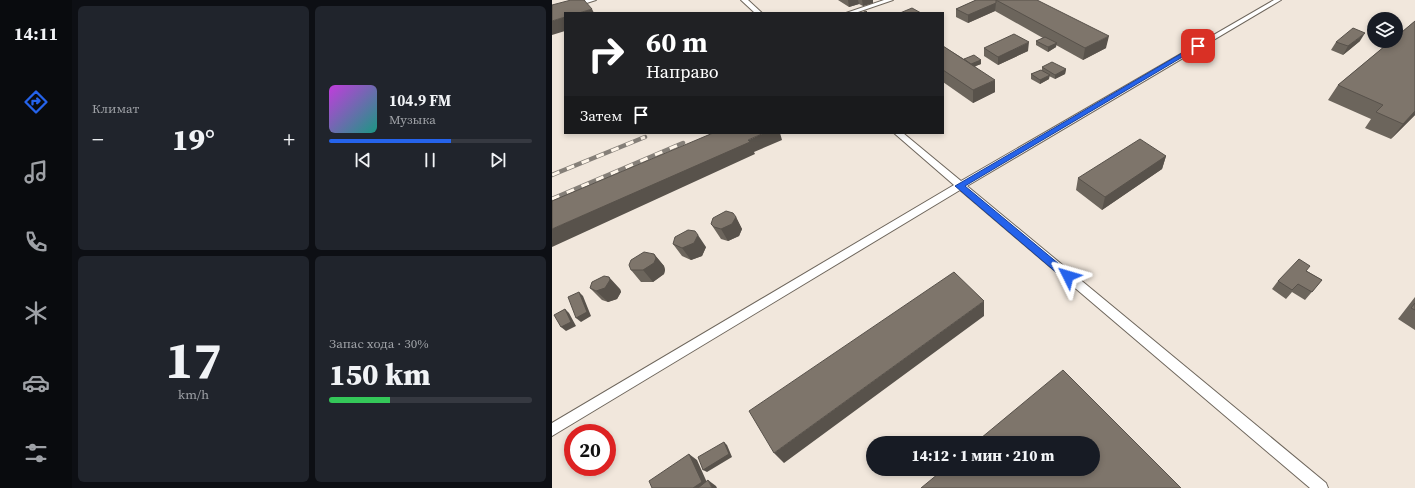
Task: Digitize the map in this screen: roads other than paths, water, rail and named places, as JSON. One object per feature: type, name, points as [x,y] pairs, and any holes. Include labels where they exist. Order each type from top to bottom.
[{"type":"lane","points":[[552,12],[593,0]]},
{"type":"lane","points":[[744,0],[758,12]]},
{"type":"lane","points":[[852,12],[890,0]]},
{"type":"lane","points":[[552,430],[959,186],[1278,0]]},
{"type":"lane","points":[[899,134],[959,186],[1321,488]]},
{"type":"railway","points":[[552,175],[645,137]]},
{"type":"railway","points":[[552,199],[683,143]]}]
